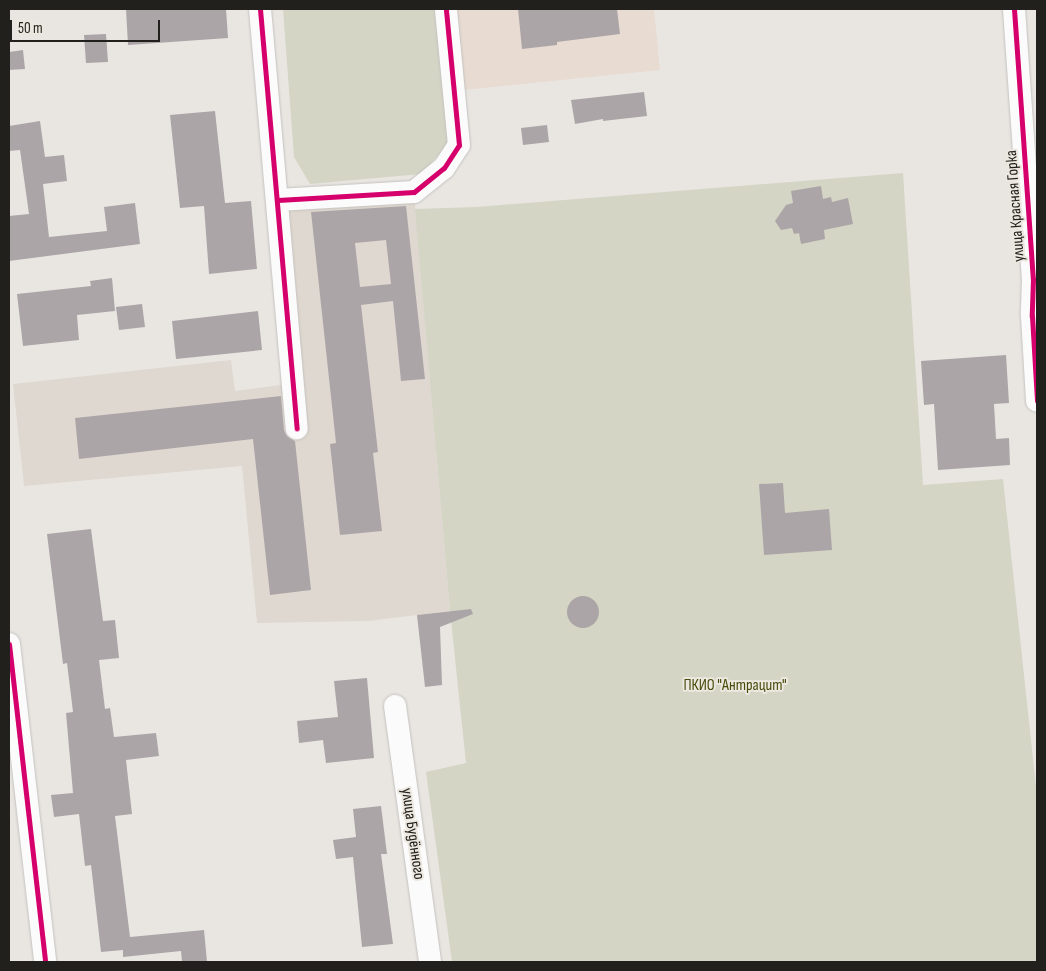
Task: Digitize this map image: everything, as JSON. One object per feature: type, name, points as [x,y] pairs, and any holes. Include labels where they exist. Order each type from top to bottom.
[{"type":"street","points":[[260,9],[297,428]]},
{"type":"street","points":[[278,200],[414,192],[444,168],[459,145],[446,9]]},
{"type":"street","name":"улица Красная Горка","points":[[1014,9],[1035,279],[1032,316],[1037,401]]},
{"type":"street","points":[[9,644],[45,962]]},
{"type":"street","name":"улица Будённого","points":[[395,706],[430,962]]},
{"type":"shaded area","points":[[455,9],[654,9],[660,70],[464,90]]},
{"type":"shaded area","points":[[413,181],[450,611],[368,621],[257,623],[242,466],[24,486],[13,384],[231,360],[235,391],[289,384],[267,193]]},
{"type":"green space","points":[[283,9],[437,9],[450,142],[421,174],[310,184],[294,157]]},
{"type":"green space","name":"ПКИО \"Антрацит\"","points":[[903,173],[923,485],[1003,479],[1037,796],[1037,962],[452,962],[426,772],[466,763],[450,611],[415,209],[476,207]]},
{"type":"building","points":[[126,9],[226,9],[228,38],[128,45]]},
{"type":"building","points":[[518,9],[617,9],[620,34],[557,42],[557,45],[522,49]]},
{"type":"building","points":[[106,34],[108,62],[86,63],[84,35]]},
{"type":"building","points":[[23,50],[25,69],[9,70],[9,52]]},
{"type":"building","points":[[644,92],[647,116],[603,121],[603,119],[575,124],[571,100]]},
{"type":"building","points":[[215,111],[225,203],[251,201],[257,269],[209,274],[204,206],[180,208],[170,115]]},
{"type":"building","points":[[40,121],[45,157],[64,155],[67,181],[43,184],[49,237],[107,231],[104,207],[135,203],[140,244],[9,261],[9,216],[29,214],[20,150],[9,151],[9,126]]},
{"type":"building","points":[[547,125],[549,142],[523,145],[521,128]]},
{"type":"building","points":[[821,186],[823,199],[831,197],[832,202],[848,198],[853,224],[824,230],[825,239],[801,244],[799,233],[794,234],[792,228],[781,230],[775,221],[786,205],[793,203],[791,191]]},
{"type":"building","points":[[406,206],[425,379],[401,381],[393,301],[361,305],[378,452],[373,453],[382,531],[340,535],[330,444],[336,443],[311,212]],"holes":[[[386,240],[391,284],[360,287],[355,243]]]},
{"type":"building","points":[[112,278],[115,311],[77,315],[79,340],[23,346],[17,294],[91,286],[90,281]]},
{"type":"building","points":[[142,304],[145,327],[119,330],[116,307]]},
{"type":"building","points":[[258,311],[262,350],[176,359],[172,321]]},
{"type":"building","points":[[1006,355],[1009,403],[994,404],[996,439],[1009,438],[1010,465],[938,470],[934,404],[924,405],[921,361]]},
{"type":"building","points":[[281,396],[284,430],[287,436],[295,441],[311,590],[270,595],[253,439],[79,459],[75,418]]},
{"type":"building","points":[[783,483],[785,513],[829,509],[832,550],[764,555],[759,484]]},
{"type":"building","points":[[91,529],[103,621],[115,620],[119,658],[99,660],[105,709],[110,708],[114,737],[156,733],[159,756],[126,760],[132,814],[115,816],[130,937],[204,930],[207,962],[182,962],[181,951],[123,957],[123,950],[101,952],[91,865],[85,866],[79,814],[54,817],[51,795],[73,793],[66,713],[73,712],[67,663],[63,664],[47,534]]},
{"type":"building","points":[[583,596],[595,600],[599,612],[595,624],[583,628],[571,624],[567,612],[571,600]]},
{"type":"building","points":[[471,609],[473,614],[440,627],[442,685],[425,687],[417,615]]},
{"type":"building","points":[[367,678],[374,758],[326,763],[323,740],[299,743],[297,721],[338,717],[334,681]]},
{"type":"building","points":[[381,806],[387,854],[381,854],[393,944],[362,947],[353,857],[336,859],[333,840],[356,837],[353,809]]},
{"type":"cycle path","points":[[260,9],[297,428]]},
{"type":"cycle path","points":[[278,200],[414,192],[444,168],[459,145],[446,9]]},
{"type":"cycle path","points":[[1014,9],[1033,279],[1032,316],[1037,401]]},
{"type":"cycle path","points":[[9,644],[45,962]]}]
